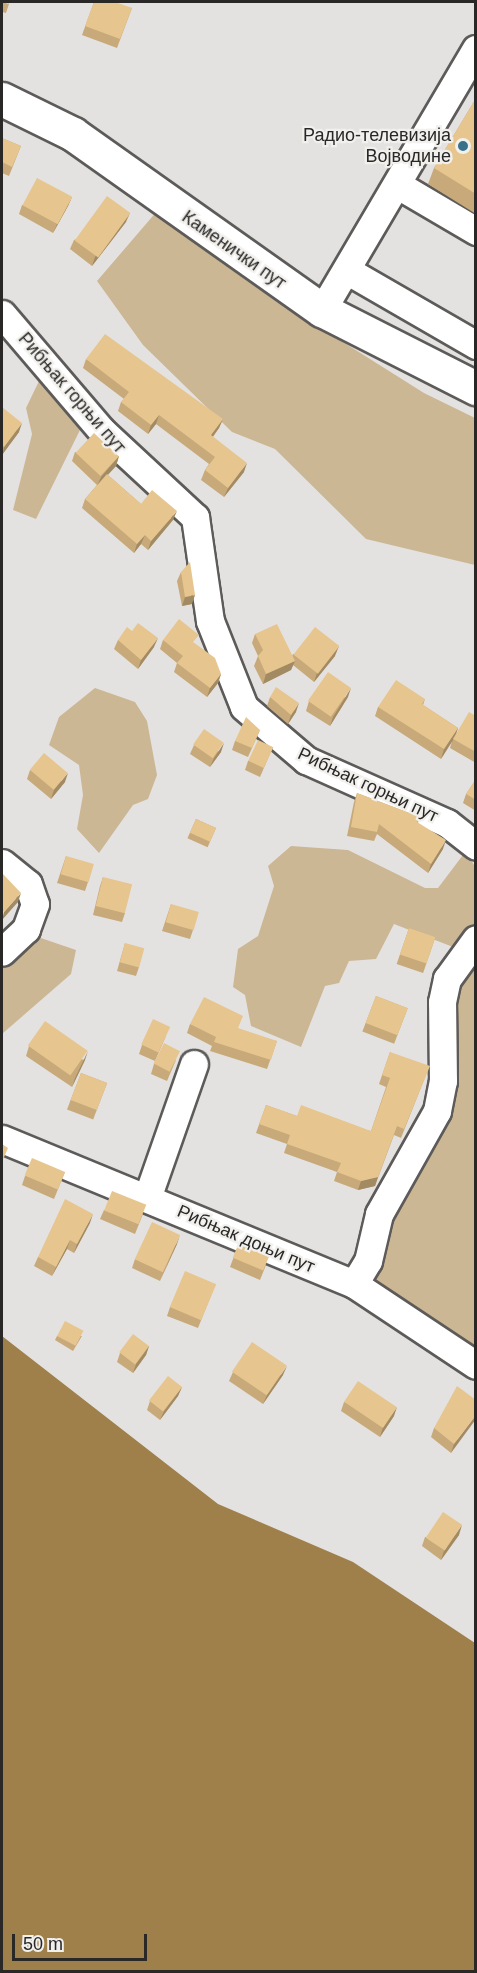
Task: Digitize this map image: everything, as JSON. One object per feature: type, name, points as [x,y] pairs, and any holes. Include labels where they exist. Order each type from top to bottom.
[{"type":"main road","name":"Каменички пут","points":[[2,99],[73,134],[322,310],[476,388]]},
{"type":"street","points":[[322,310],[348,271],[476,49]]},
{"type":"street","points":[[398,185],[476,231]]},
{"type":"street","points":[[348,271],[476,345]]},
{"type":"street","name":"Рибњак горњи пут","points":[[2,314],[102,431],[195,517],[210,621],[244,707],[306,760],[447,823],[476,846]]},
{"type":"street","points":[[2,863],[28,884],[35,904],[26,929],[2,951]]},
{"type":"street","points":[[354,1284],[368,1261],[379,1214],[437,1111],[443,1081],[442,1002],[447,979],[476,939]]},
{"type":"street","points":[[147,1198],[194,1064]]},
{"type":"street","name":"Рибњак доњи пут","points":[[2,1139],[354,1284],[476,1365]]},
{"type":"shaded area","points":[[158,210],[300,315],[424,393],[475,418],[475,565],[366,539],[275,449],[232,432],[143,345],[97,281]]},
{"type":"shaded area","points":[[40,379],[80,430],[36,519],[13,510],[32,434],[26,408]]},
{"type":"shaded area","points":[[95,688],[135,702],[147,721],[157,775],[148,799],[133,805],[99,853],[77,829],[83,795],[79,765],[49,745],[59,717]]},
{"type":"shaded area","points":[[291,846],[348,850],[425,888],[438,888],[466,851],[475,867],[475,923],[453,947],[394,924],[376,959],[349,961],[339,983],[325,986],[301,1047],[251,1026],[245,995],[233,987],[238,949],[258,936],[274,886],[268,866]]},
{"type":"shaded area","points":[[32,935],[76,950],[71,974],[2,1034],[2,956]]},
{"type":"shaded area","points":[[475,951],[475,1355],[368,1283],[389,1217],[442,1130],[451,1104],[449,1005]]},
{"type":"shaded area","points":[[2,1336],[218,1504],[353,1562],[475,1643],[475,1971],[2,1971]]},
{"type":"building","points":[[94,2],[115,2],[132,8],[120,39],[85,26]]},
{"type":"building","name":"Радио-телевизија Војводине","points":[[476,98],[476,194],[434,168]]},
{"type":"building","points":[[2,138],[21,146],[12,167],[2,162]]},
{"type":"building","points":[[37,178],[72,197],[58,224],[22,205]]},
{"type":"building","points":[[107,196],[130,213],[98,258],[75,240]]},
{"type":"building","points":[[105,334],[223,419],[211,435],[247,463],[228,488],[205,470],[215,457],[159,415],[151,425],[121,402],[129,392],[86,359]]},
{"type":"building","points":[[2,407],[22,423],[4,447],[2,444]]},
{"type":"building","points":[[94,433],[119,456],[100,476],[76,453]]},
{"type":"building","points":[[107,474],[141,504],[152,490],[177,511],[151,541],[145,535],[137,544],[85,499]]},
{"type":"building","points":[[190,562],[195,595],[185,597],[181,572]]},
{"type":"building","points":[[179,619],[199,635],[193,642],[215,658],[221,674],[210,688],[177,663],[183,656],[163,640]]},
{"type":"building","points":[[138,623],[158,638],[141,660],[118,640],[127,627],[132,631]]},
{"type":"building","points":[[277,624],[295,661],[266,674],[258,656],[263,650],[255,634]]},
{"type":"building","points":[[315,627],[339,646],[318,674],[293,655]]},
{"type":"building","points":[[328,672],[351,688],[331,717],[308,701]]},
{"type":"building","points":[[396,680],[425,699],[422,704],[458,728],[444,749],[378,707]]},
{"type":"building","points":[[276,687],[299,703],[291,715],[270,697]]},
{"type":"building","points":[[469,712],[476,716],[476,752],[453,739]]},
{"type":"building","points":[[246,717],[260,730],[252,748],[235,741]]},
{"type":"building","points":[[204,729],[224,743],[213,758],[193,745]]},
{"type":"building","points":[[258,740],[273,747],[264,768],[248,761]]},
{"type":"building","points":[[44,753],[68,773],[54,790],[30,770]]},
{"type":"building","points":[[476,779],[476,800],[466,794]]},
{"type":"building","points":[[357,793],[420,817],[417,822],[446,840],[431,864],[379,824],[377,832],[351,827]]},
{"type":"building","points":[[196,819],[216,828],[210,842],[190,833]]},
{"type":"building","points":[[66,856],[94,864],[89,882],[61,874]]},
{"type":"building","points":[[2,873],[21,893],[4,912],[2,909]]},
{"type":"building","points":[[103,877],[132,884],[125,913],[96,906]]},
{"type":"building","points":[[171,904],[199,912],[194,930],[166,922]]},
{"type":"building","points":[[409,928],[435,937],[426,964],[400,954]]},
{"type":"building","points":[[125,943],[144,948],[139,967],[120,962]]},
{"type":"building","points":[[376,996],[408,1008],[397,1035],[366,1023]]},
{"type":"building","points":[[204,997],[243,1016],[238,1028],[277,1041],[271,1060],[214,1042],[216,1037],[190,1024]]},
{"type":"building","points":[[153,1019],[170,1027],[158,1052],[141,1044]]},
{"type":"building","points":[[45,1021],[88,1051],[70,1075],[28,1046]]},
{"type":"building","points":[[164,1043],[180,1051],[170,1072],[154,1063]]},
{"type":"building","points":[[390,1052],[430,1066],[404,1129],[397,1126],[378,1177],[361,1181],[337,1172],[341,1163],[287,1144],[290,1135],[259,1124],[266,1105],[297,1116],[301,1105],[371,1131],[390,1078],[382,1075]]},
{"type":"building","points":[[81,1073],[107,1083],[97,1110],[71,1100]]},
{"type":"building","points":[[2,1144],[8,1148],[2,1162]]},
{"type":"building","points":[[32,1158],[65,1172],[58,1190],[25,1175]]},
{"type":"building","points":[[112,1191],[146,1205],[138,1224],[104,1210]]},
{"type":"building","points":[[65,1199],[93,1214],[77,1244],[70,1240],[56,1267],[38,1257]]},
{"type":"building","points":[[152,1222],[180,1235],[163,1272],[135,1259]]},
{"type":"building","points":[[239,1243],[269,1256],[263,1271],[233,1258]]},
{"type":"building","points":[[185,1271],[216,1284],[201,1320],[170,1307]]},
{"type":"building","points":[[65,1321],[84,1331],[76,1346],[57,1336]]},
{"type":"building","points":[[133,1334],[149,1346],[135,1364],[119,1352]]},
{"type":"building","points":[[252,1342],[287,1365],[267,1395],[232,1372]]},
{"type":"building","points":[[168,1376],[182,1387],[163,1412],[149,1400]]},
{"type":"building","points":[[358,1381],[397,1407],[383,1428],[344,1402]]},
{"type":"building","points":[[457,1386],[476,1400],[476,1415],[454,1444],[434,1428]]},
{"type":"building","points":[[443,1512],[462,1525],[445,1551],[426,1538]]},
{"type":"place","name":"Радио-телевизија Војводине","points":[[463,146]]}]
